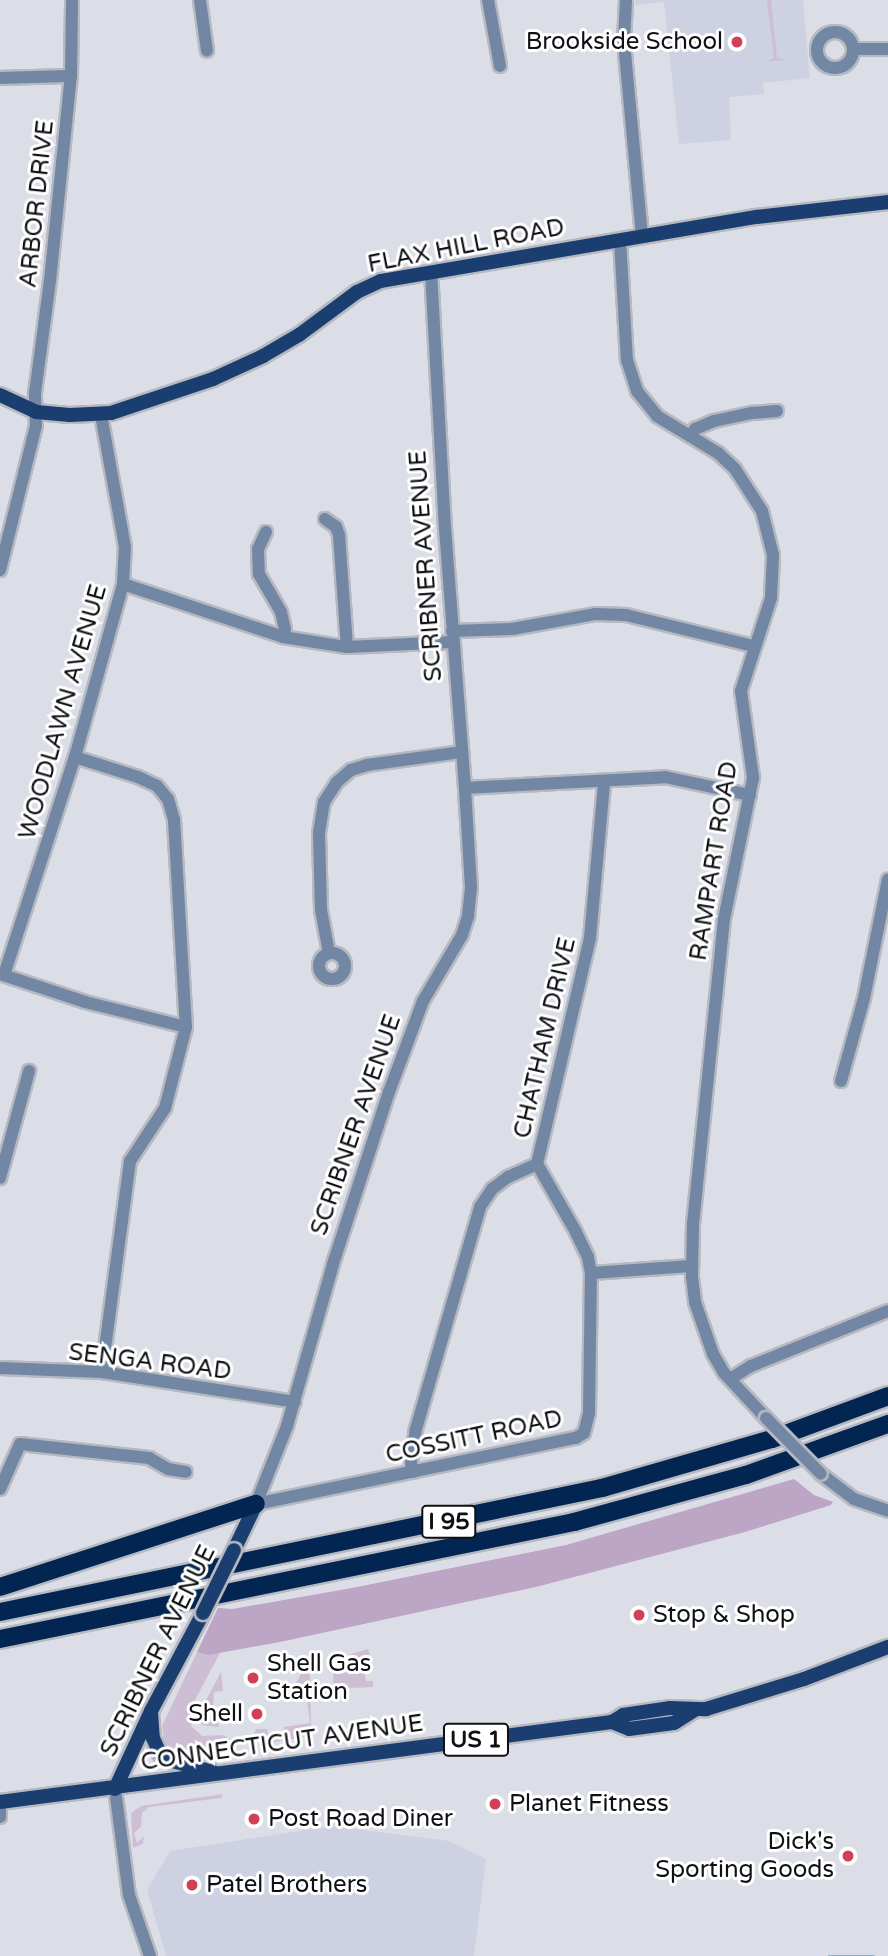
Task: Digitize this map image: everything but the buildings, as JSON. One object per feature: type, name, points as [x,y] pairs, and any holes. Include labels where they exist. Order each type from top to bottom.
[{"type":"highway","name":"I 95","points":[[0,1612],[602,1488],[739,1450],[888,1396]]},
{"type":"highway","name":"I 95","points":[[0,1639],[609,1513],[746,1475],[888,1424]]},
{"type":"highway","points":[[0,1587],[256,1504]]},
{"type":"highway","points":[[0,1650],[146,1610]]},
{"type":"main road","name":"FLAX HILL ROAD","points":[[0,395],[36,412],[102,415],[131,409],[239,368],[299,335],[369,286],[431,272],[642,236],[788,213],[888,202]]},
{"type":"main road","name":"SCRIBNER AVENUE","points":[[116,1789],[151,1711],[256,1504]]},
{"type":"main road","name":"CONNECTICUT AVENUE","points":[[0,1802],[116,1789],[612,1722],[629,1729],[674,1723],[692,1711],[754,1695],[888,1647]]},
{"type":"main road","points":[[151,1711],[153,1738],[160,1754],[172,1761],[222,1774]]},
{"type":"street","name":"ARBOR DRIVE","points":[[0,569],[36,426],[35,393],[50,281],[71,76],[72,0]]},
{"type":"street","points":[[200,0],[207,51]]},
{"type":"street","points":[[488,0],[500,66]]},
{"type":"street","points":[[626,0],[624,42],[642,236]]},
{"type":"street","points":[[853,49],[888,49]]},
{"type":"street","points":[[0,78],[71,76]]},
{"type":"street","name":"RAMPART ROAD","points":[[620,240],[626,353],[631,379],[649,409],[664,422],[718,453],[735,469],[755,498],[768,525],[773,555],[773,583],[768,609],[745,671],[741,699],[754,766],[724,919],[694,1209],[692,1266],[695,1302],[713,1354],[730,1380],[821,1474],[854,1499],[888,1511]]},
{"type":"street","name":"SCRIBNER AVENUE","points":[[256,1504],[295,1402],[333,1264],[389,1092],[423,1001],[466,925],[471,887],[431,272]]},
{"type":"street","points":[[690,436],[695,429],[714,421],[777,411]]},
{"type":"street","name":"WOODLAWN AVENUE","points":[[2,975],[75,757],[123,584],[125,547],[102,415]]},
{"type":"street","points":[[325,519],[336,527],[339,535],[347,647]]},
{"type":"street","points":[[266,532],[258,550],[259,574],[281,612],[285,629],[283,637]]},
{"type":"street","points":[[123,584],[283,637],[347,647],[512,629],[594,614],[626,615],[753,646]]},
{"type":"street","points":[[329,953],[321,910],[319,833],[324,802],[337,782],[351,770],[367,765],[462,752]]},
{"type":"street","points":[[75,757],[138,777],[157,786],[169,799],[174,820],[186,1027],[165,1108],[130,1161],[102,1372]]},
{"type":"street","points":[[465,788],[665,778],[750,795]]},
{"type":"street","name":"CHATHAM DRIVE","points":[[413,1472],[411,1463],[416,1429],[480,1207],[492,1189],[508,1177],[537,1164],[590,938],[604,783]]},
{"type":"street","points":[[841,1081],[864,998],[888,879]]},
{"type":"street","points":[[2,975],[85,1002],[186,1027]]},
{"type":"street","points":[[0,1178],[29,1071]]},
{"type":"street","name":"COSSITT ROAD","points":[[256,1504],[576,1438],[584,1433],[589,1413],[591,1273],[588,1257],[576,1232],[537,1164]]},
{"type":"street","points":[[591,1273],[692,1266]]},
{"type":"street","points":[[730,1380],[751,1366],[888,1311]]},
{"type":"street","name":"SENGA ROAD","points":[[0,1368],[102,1372],[295,1402]]},
{"type":"street","points":[[0,1489],[20,1444],[149,1458],[168,1468],[186,1472]]},
{"type":"street","name":"SCRIBNER AVENUE","points":[[116,1789],[129,1895],[150,1956]]},
{"type":"street","points":[[0,1802],[0,1817]]},
{"type":"shaded area","name":"Brookside School","points":[[635,0],[803,0],[810,78],[763,83],[764,94],[729,97],[731,140],[679,144],[664,2],[635,5]]},
{"type":"shaded area","points":[[767,0],[771,0],[777,58],[785,60],[767,61],[774,58]]},
{"type":"shaded area","points":[[794,1479],[814,1495],[833,1502],[831,1505],[745,1532],[540,1586],[280,1642],[208,1655],[197,1652],[218,1608],[232,1609],[352,1588],[566,1545]]},
{"type":"shaded area","points":[[368,1649],[370,1655],[362,1657],[366,1681],[373,1681],[373,1687],[350,1688],[334,1694],[333,1675],[339,1663],[351,1654]]},
{"type":"shaded area","points":[[197,1652],[208,1655],[219,1652],[219,1655],[194,1702],[191,1726],[202,1736],[222,1735],[231,1739],[222,1750],[179,1754],[165,1743],[162,1726]]},
{"type":"shaded area","points":[[302,1671],[310,1675],[311,1732],[306,1739],[304,1737],[263,1744],[254,1735],[256,1729],[267,1729],[269,1737],[284,1736],[284,1727],[310,1723],[305,1684],[296,1684]]},
{"type":"shaded area","points":[[221,1672],[223,1691],[214,1692],[213,1707],[205,1702]]},
{"type":"shaded area","points":[[202,1709],[205,1711],[204,1715],[219,1723],[218,1727],[202,1725],[199,1719]]},
{"type":"shaded area","points":[[223,1794],[221,1798],[149,1807],[142,1813],[141,1827],[134,1833],[137,1843],[144,1836],[143,1844],[133,1848],[131,1813],[141,1806]]},
{"type":"shaded area","points":[[333,1826],[449,1841],[486,1859],[474,1956],[166,1956],[147,1890],[170,1851]]},
{"type":"waterway","points":[[829,1956],[874,1956]]},
{"type":"place","name":"Brookside School","points":[[737,42]]},
{"type":"place","name":"Stop & Shop","points":[[639,1615]]},
{"type":"place","name":"Shell Gas Station","points":[[253,1678]]},
{"type":"place","name":"Shell","points":[[257,1714]]},
{"type":"place","name":"Planet Fitness","points":[[495,1804]]},
{"type":"place","name":"Post Road Diner","points":[[254,1819]]},
{"type":"place","name":"Dick's Sporting Goods","points":[[848,1856]]},
{"type":"place","name":"Patel Brothers","points":[[192,1885]]}]
